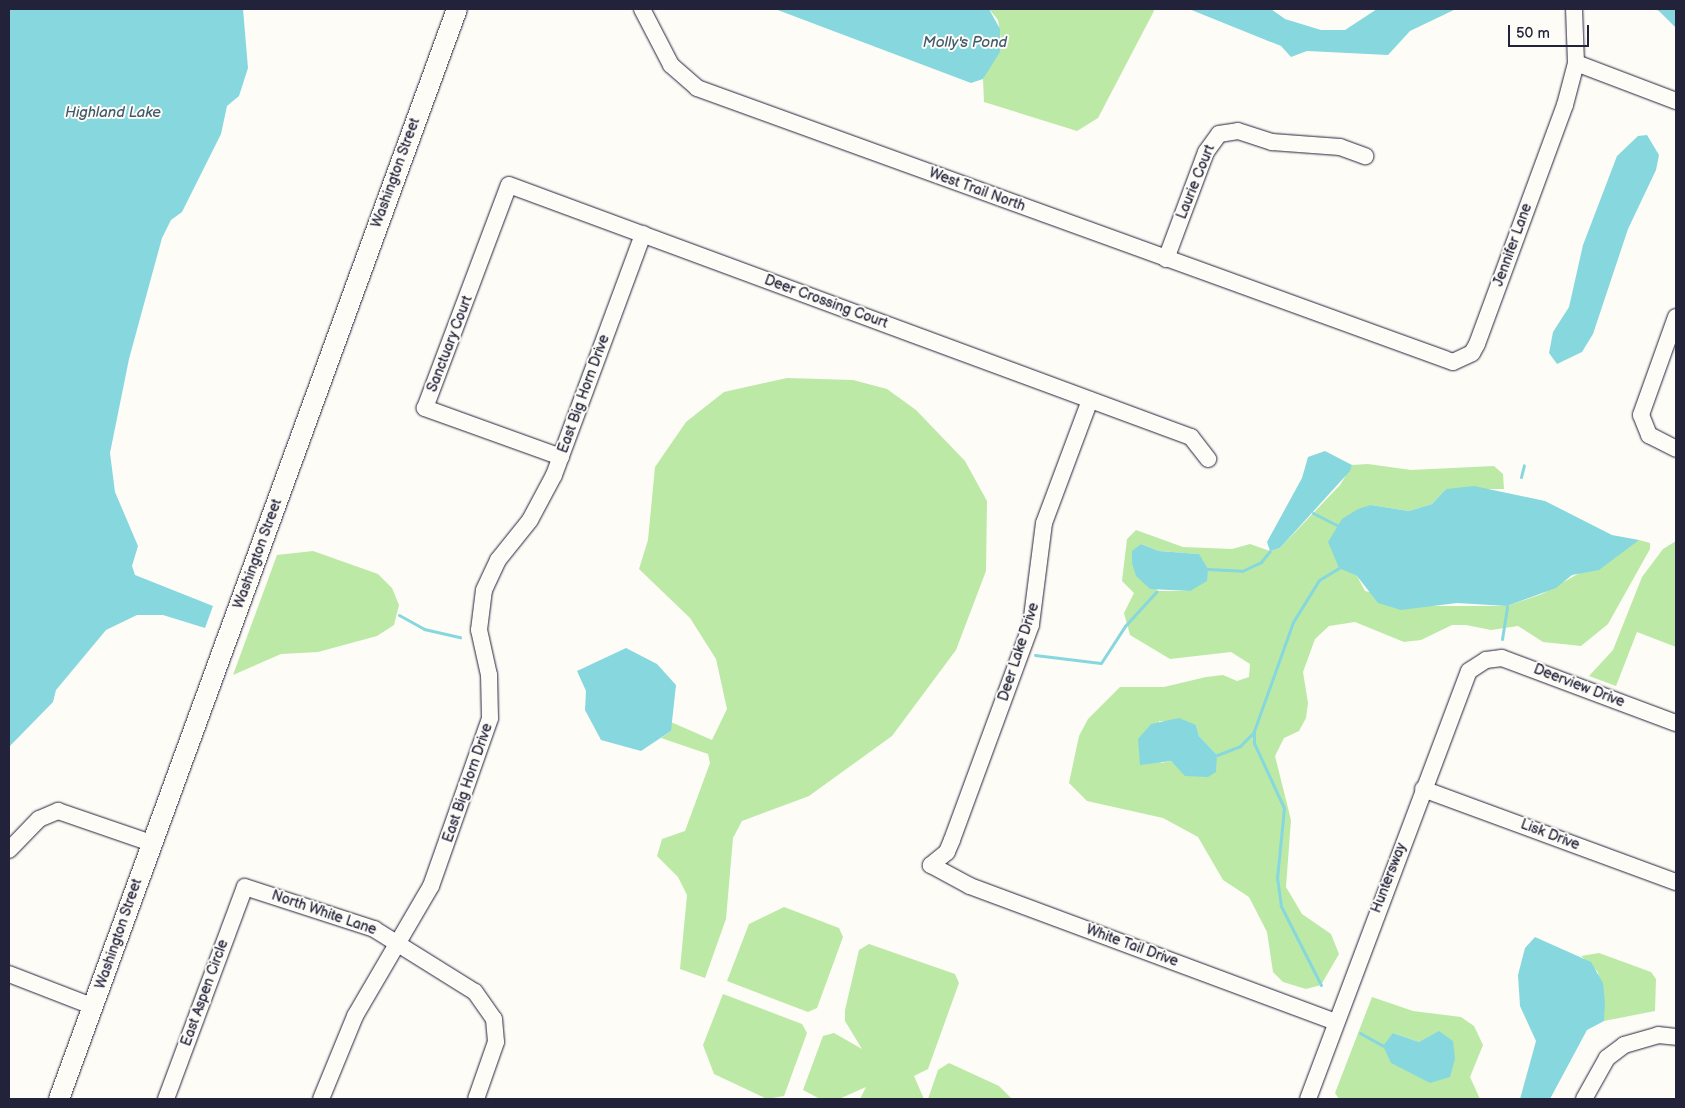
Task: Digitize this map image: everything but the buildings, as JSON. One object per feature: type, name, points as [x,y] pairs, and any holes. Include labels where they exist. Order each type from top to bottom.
[{"type":"main road","name":"Washington Street","points":[[59,1099],[94,1007],[151,843],[458,9]]},
{"type":"street","name":"West Trail North","points":[[642,9],[671,65],[697,88],[1349,326]]},
{"type":"street","name":"Jennifer Lane","points":[[1349,326],[1453,362],[1472,353],[1565,105],[1576,63],[1574,9]]},
{"type":"street","points":[[1576,63],[1676,101]]},
{"type":"street","name":"Laurie Court","points":[[1166,259],[1206,152],[1219,134],[1238,131],[1272,142],[1340,148],[1365,156]]},
{"type":"street","name":"Deer Crossing Court","points":[[482,258],[509,184],[1191,437],[1208,459]]},
{"type":"street","name":"East Big Horn Drive","points":[[321,1099],[355,1016],[399,945],[431,886],[487,736],[491,695],[479,630],[484,590],[502,554],[544,498],[561,457],[643,234]]},
{"type":"street","name":"Sanctuary Court","points":[[482,258],[425,408],[561,457]]},
{"type":"street","points":[[1676,317],[1642,408],[1644,427],[1654,438],[1676,449]]},
{"type":"street","name":"Deer Lake Drive","points":[[931,865],[947,852],[1031,625],[1044,523],[1090,400]]},
{"type":"street","name":"Deerview Drive","points":[[1480,663],[1492,658],[1514,662],[1676,723]]},
{"type":"street","name":"Huntersway","points":[[1308,1099],[1465,679],[1480,663]]},
{"type":"street","name":"Lisk Drive","points":[[1423,789],[1676,882]]},
{"type":"street","points":[[9,850],[39,819],[58,811],[151,843]]},
{"type":"street","name":"White Tail Drive","points":[[931,865],[970,886],[1336,1022]]},
{"type":"street","name":"North White Lane","points":[[245,887],[374,929],[475,992],[488,1007],[496,1042],[476,1099]]},
{"type":"street","name":"East Aspen Circle","points":[[166,1099],[245,887]]},
{"type":"street","points":[[9,974],[94,1007]]},
{"type":"street","points":[[1584,1099],[1607,1058],[1637,1040],[1658,1035],[1676,1037]]},
{"type":"green space","points":[[989,9],[1153,9],[1154,11],[1098,118],[1077,131],[984,102],[983,79],[1001,41],[998,20]]},
{"type":"green space","points":[[787,378],[853,380],[887,389],[916,410],[965,461],[987,501],[986,571],[956,650],[892,736],[809,796],[742,821],[733,838],[726,919],[705,978],[680,969],[687,895],[678,877],[657,856],[662,839],[685,831],[710,763],[708,754],[661,738],[671,731],[671,722],[712,740],[727,709],[716,659],[690,618],[639,569],[648,540],[655,467],[686,422],[724,392]]},
{"type":"green space","points":[[1368,464],[1411,470],[1494,466],[1503,474],[1504,489],[1446,489],[1432,504],[1409,511],[1371,505],[1339,567],[1357,576],[1365,591],[1430,606],[1507,606],[1542,594],[1639,540],[1650,543],[1650,549],[1608,624],[1581,646],[1543,642],[1518,626],[1491,630],[1466,625],[1452,625],[1421,640],[1404,642],[1355,622],[1329,626],[1315,639],[1303,672],[1308,703],[1306,718],[1299,731],[1284,738],[1275,756],[1291,820],[1286,887],[1302,914],[1331,934],[1339,954],[1321,985],[1306,989],[1283,982],[1273,972],[1267,932],[1249,897],[1223,880],[1198,837],[1163,818],[1087,801],[1069,783],[1079,736],[1088,719],[1120,687],[1164,687],[1223,675],[1237,681],[1249,677],[1250,664],[1231,652],[1170,659],[1130,635],[1124,613],[1134,593],[1122,581],[1127,539],[1136,530],[1183,547],[1232,549],[1250,544],[1270,551],[1280,548],[1340,485],[1352,465]],"holes":[[[1141,544],[1159,551],[1199,554],[1190,591],[1157,591]],[[1159,721],[1196,725],[1199,736],[1217,755],[1183,772],[1171,761],[1161,763]]]},
{"type":"green space","points":[[1676,541],[1676,647],[1637,632],[1616,686],[1589,676],[1613,650],[1642,577],[1663,549]]},
{"type":"green space","points":[[313,551],[378,574],[392,588],[399,605],[394,625],[377,636],[318,652],[281,654],[233,675],[277,555]]},
{"type":"green space","points":[[784,907],[839,928],[843,937],[817,1008],[808,1012],[727,981],[749,924]]},
{"type":"green space","points":[[869,944],[955,974],[959,983],[928,1069],[914,1076],[924,1099],[860,1099],[866,1087],[839,1099],[820,1099],[803,1090],[823,1036],[834,1033],[862,1049],[845,1021],[845,1010],[859,950]]},
{"type":"green space","points":[[1599,953],[1651,972],[1656,979],[1655,1011],[1604,1021],[1598,972],[1581,956]]},
{"type":"green space","points":[[723,994],[802,1024],[807,1033],[784,1096],[767,1099],[714,1074],[703,1045]]},
{"type":"green space","points":[[1372,997],[1413,1011],[1461,1017],[1474,1026],[1483,1045],[1470,1077],[1480,1099],[1339,1099],[1335,1093]],"holes":[[[1393,1033],[1419,1042],[1434,1035],[1430,1083]]]},
{"type":"green space","points":[[949,1063],[999,1086],[1012,1099],[928,1099],[938,1070]]},
{"type":"water","name":"Highland Lake","points":[[9,9],[243,9],[248,68],[239,96],[227,106],[221,134],[182,212],[171,220],[162,238],[129,359],[110,453],[115,492],[138,546],[132,566],[135,575],[213,606],[205,628],[163,615],[137,615],[106,630],[56,690],[53,702],[9,747]]},
{"type":"water","name":"Molly's Pond","points":[[775,9],[989,9],[1000,29],[1000,52],[983,79],[971,83]]},
{"type":"water","points":[[1189,9],[1271,9],[1285,19],[1321,30],[1345,30],[1377,9],[1456,9],[1410,31],[1388,55],[1307,51],[1291,57],[1281,46]]},
{"type":"water","points":[[1656,9],[1676,9],[1676,28],[1660,12]]},
{"type":"water","points":[[1647,135],[1659,155],[1656,170],[1628,229],[1593,334],[1582,352],[1557,364],[1549,353],[1553,332],[1569,307],[1583,245],[1617,156],[1638,136]]},
{"type":"water","points":[[1325,451],[1352,465],[1350,471],[1280,548],[1270,551],[1267,542],[1302,478],[1308,457]]},
{"type":"water","points":[[1474,486],[1545,501],[1612,535],[1639,540],[1599,570],[1572,575],[1556,588],[1507,606],[1457,603],[1401,610],[1378,603],[1357,576],[1339,568],[1328,542],[1342,519],[1358,509],[1371,505],[1409,511],[1432,504],[1446,489]]},
{"type":"water","points":[[1141,544],[1159,551],[1199,554],[1208,569],[1207,581],[1190,591],[1150,589],[1136,576],[1132,563],[1132,551]]},
{"type":"water","points":[[626,648],[657,664],[676,685],[671,731],[641,751],[601,740],[585,710],[586,691],[577,671]]},
{"type":"water","points":[[1179,718],[1196,725],[1199,736],[1217,755],[1216,772],[1208,777],[1185,776],[1171,761],[1140,765],[1138,739],[1151,724]]},
{"type":"water","points":[[1535,937],[1591,962],[1603,983],[1604,1021],[1587,1030],[1550,1099],[1520,1099],[1536,1041],[1520,1006],[1518,975],[1525,948]]},
{"type":"water","points":[[1439,1031],[1453,1041],[1455,1059],[1450,1077],[1430,1083],[1391,1063],[1383,1046],[1393,1033],[1419,1042]]},
{"type":"waterway","points":[[1521,477],[1524,465]]},
{"type":"waterway","points":[[1313,513],[1337,525]]},
{"type":"waterway","points":[[1208,569],[1242,571],[1261,562],[1270,551]]},
{"type":"waterway","points":[[1321,985],[1281,906],[1277,878],[1284,808],[1254,743],[1254,731],[1293,622],[1319,580],[1339,568]]},
{"type":"waterway","points":[[1035,655],[1101,663],[1125,626],[1157,591]]},
{"type":"waterway","points":[[1502,639],[1507,606]]},
{"type":"waterway","points":[[399,615],[424,629],[460,637]]},
{"type":"waterway","points":[[1217,755],[1240,746],[1254,732]]},
{"type":"waterway","points":[[1360,1033],[1383,1046]]}]
